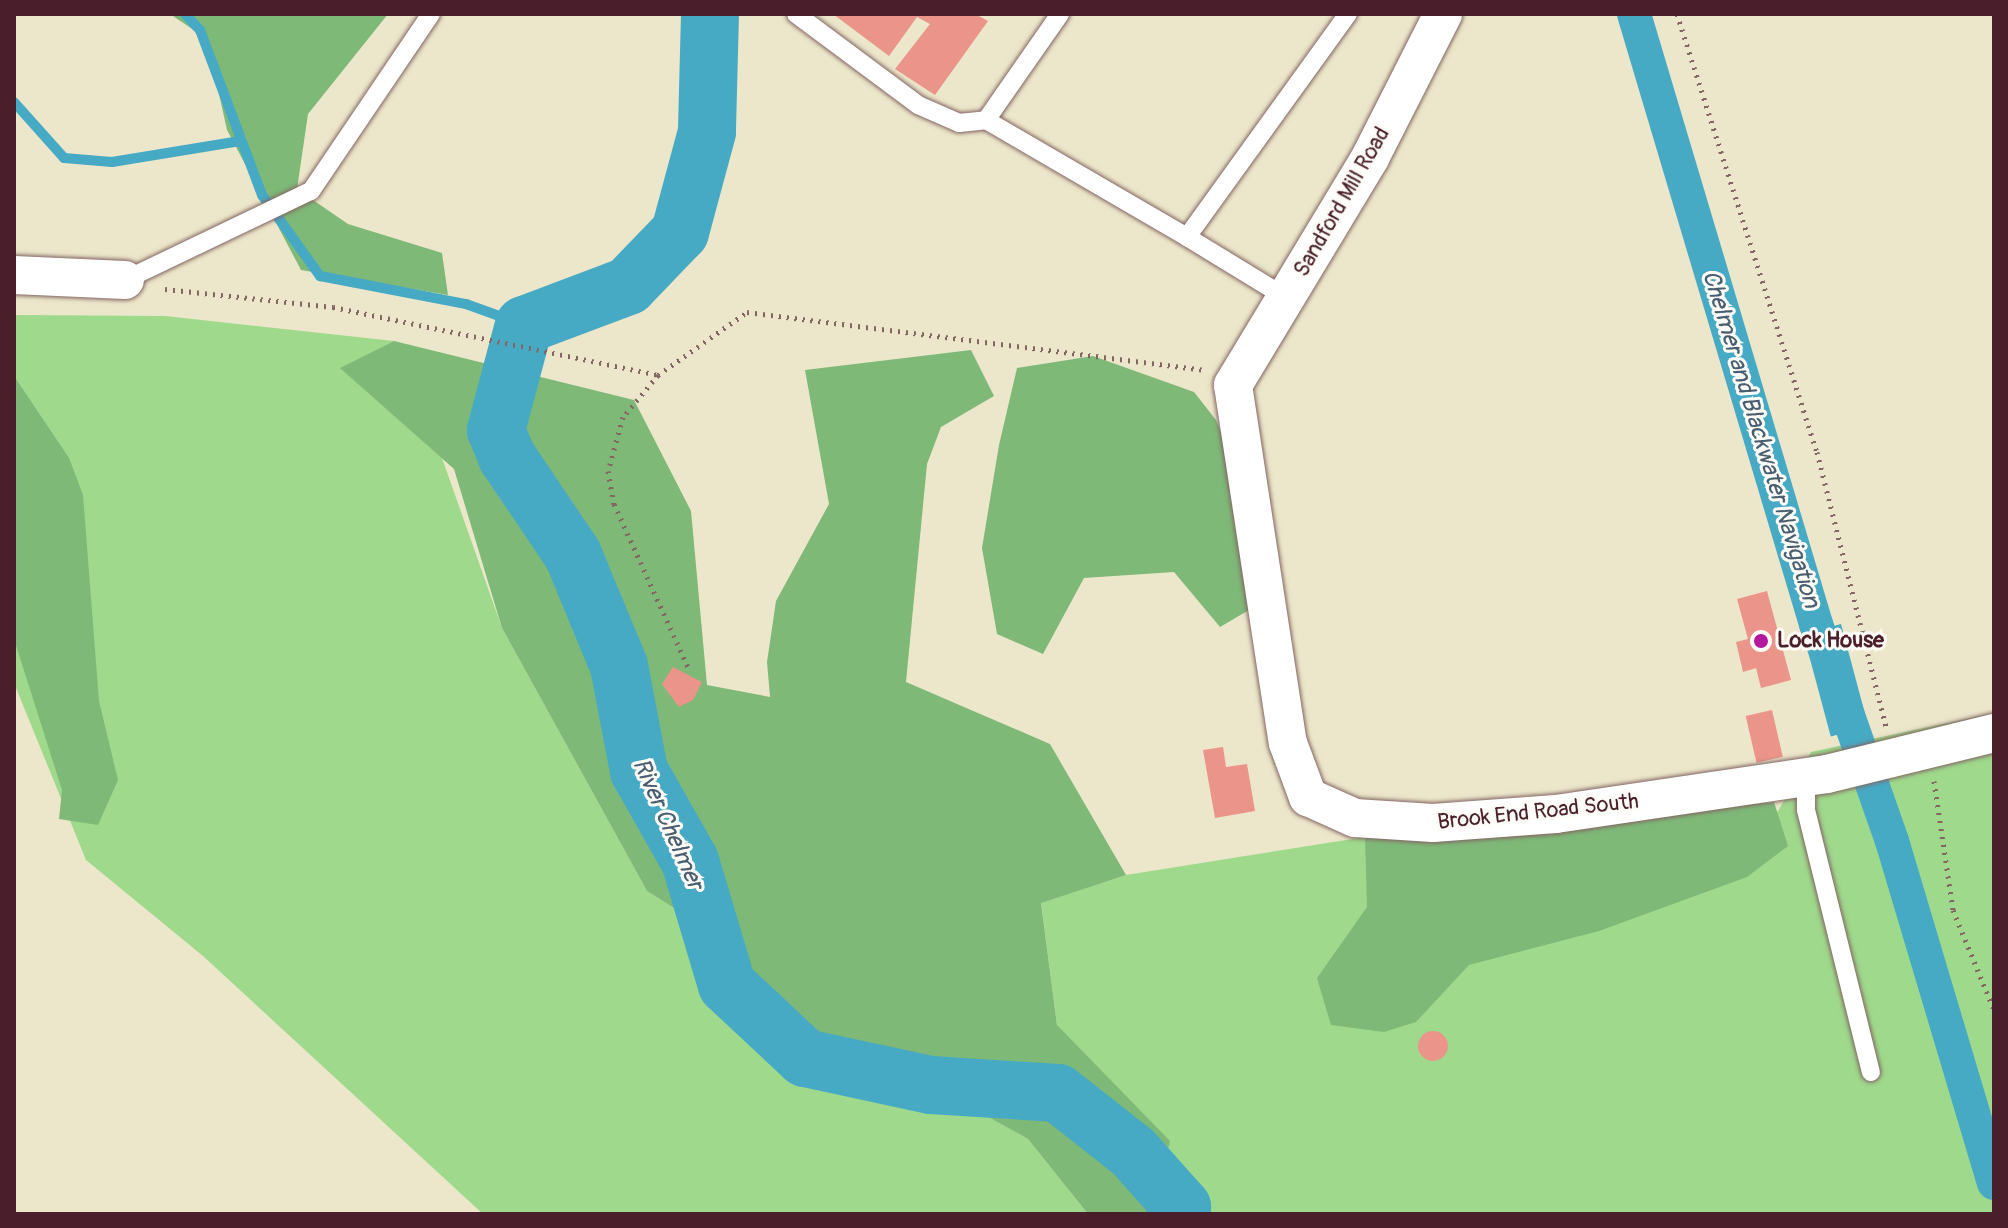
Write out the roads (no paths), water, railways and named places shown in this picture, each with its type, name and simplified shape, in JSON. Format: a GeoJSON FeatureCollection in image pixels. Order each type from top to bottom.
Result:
{"type":"FeatureCollection","features":[{"type":"Feature","properties":{"kind":"street","name":"Sandford Mill Road"},"geometry":{"type":"LineString","coordinates":[[1233,385],[1287,298],[1443,14]]}},
{"type":"Feature","properties":{"kind":"street"},"geometry":{"type":"LineString","coordinates":[[14,275],[125,280]]}},
{"type":"Feature","properties":{"kind":"street","name":"Brook End Road South"},"geometry":{"type":"LineString","coordinates":[[1233,385],[1288,743],[1308,797],[1355,818],[1433,823],[1556,814],[1816,775],[1994,733]]}},
{"type":"Feature","properties":{"kind":"lane"},"geometry":{"type":"LineString","coordinates":[[125,280],[311,191],[431,14]]}},
{"type":"Feature","properties":{"kind":"lane"},"geometry":{"type":"LineString","coordinates":[[796,14],[918,105],[959,123],[986,120],[1287,298]]}},
{"type":"Feature","properties":{"kind":"lane"},"geometry":{"type":"LineString","coordinates":[[986,120],[1060,14]]}},
{"type":"Feature","properties":{"kind":"lane"},"geometry":{"type":"LineString","coordinates":[[1187,237],[1348,14]]}},
{"type":"Feature","properties":{"kind":"lane"},"geometry":{"type":"LineString","coordinates":[[1816,775],[1806,810],[1871,1072]]}},
{"type":"Feature","properties":{"kind":"water"},"geometry":{"type":"Polygon","coordinates":[[[1841,624],[1868,726],[1831,736],[1803,634],[1841,624]]]}},
{"type":"Feature","properties":{"kind":"waterway"},"geometry":{"type":"LineString","coordinates":[[185,14],[200,30],[262,195],[320,276],[466,304],[524,325]]}},
{"type":"Feature","properties":{"kind":"waterway","name":"River Chelmer"},"geometry":{"type":"LineString","coordinates":[[710,14],[707,132],[680,232],[628,286],[524,325],[496,430],[507,457],[573,555],[619,666],[639,771],[690,861],[727,985],[805,1058],[931,1085],[1058,1093],[1133,1152],[1182,1207],[1180,1214]]}},
{"type":"Feature","properties":{"kind":"waterway","name":"Chelmer and Blackwater Navigation"},"geometry":{"type":"LineString","coordinates":[[1634,14],[1816,624],[1892,841],[1994,1183]]}},
{"type":"Feature","properties":{"kind":"waterway"},"geometry":{"type":"LineString","coordinates":[[14,102],[64,158],[112,162],[240,141]]}},
{"type":"Feature","properties":{"kind":"place","name":"Lock House"},"geometry":{"type":"Point","coordinates":[1761,641]}}]}
